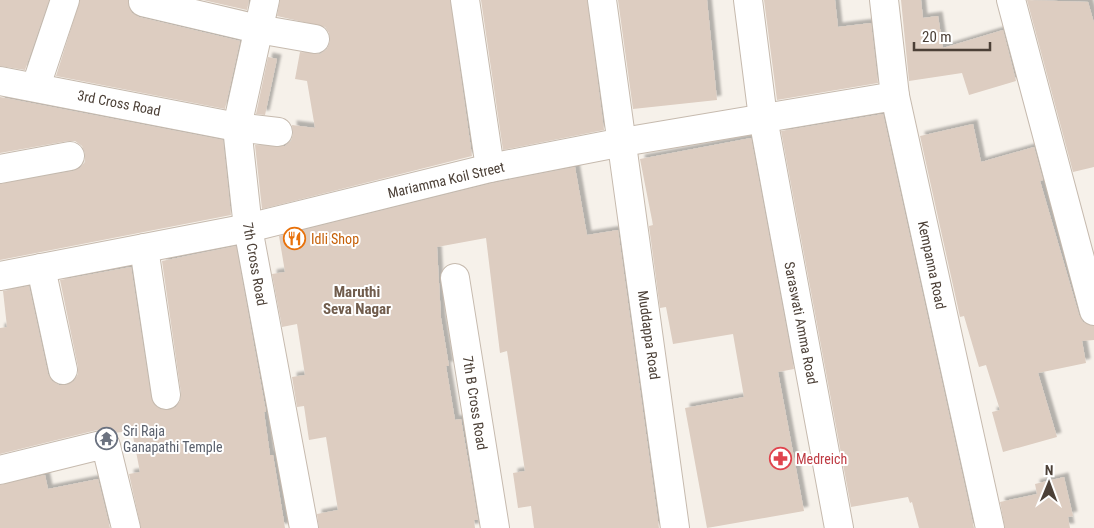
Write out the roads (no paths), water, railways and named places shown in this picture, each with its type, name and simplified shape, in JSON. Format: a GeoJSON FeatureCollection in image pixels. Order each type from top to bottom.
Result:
{"type":"FeatureCollection","features":[{"type":"Feature","properties":{"kind":"street"},"geometry":{"type":"LineString","coordinates":[[36,86],[65,0]]}},
{"type":"Feature","properties":{"kind":"street","name":"7th Cross Road"},"geometry":{"type":"LineString","coordinates":[[265,0],[238,127],[248,228],[304,528]]}},
{"type":"Feature","properties":{"kind":"street"},"geometry":{"type":"LineString","coordinates":[[465,0],[490,168]]}},
{"type":"Feature","properties":{"kind":"street","name":"Muddappa Road"},"geometry":{"type":"LineString","coordinates":[[602,0],[675,528]]}},
{"type":"Feature","properties":{"kind":"street","name":"Saraswati Amma Road"},"geometry":{"type":"LineString","coordinates":[[748,0],[762,118],[838,528]]}},
{"type":"Feature","properties":{"kind":"street","name":"Kempanna Road"},"geometry":{"type":"LineString","coordinates":[[884,0],[894,96],[990,528]]}},
{"type":"Feature","properties":{"kind":"street"},"geometry":{"type":"LineString","coordinates":[[1012,0],[1094,311]]}},
{"type":"Feature","properties":{"kind":"street"},"geometry":{"type":"LineString","coordinates":[[143,2],[258,29],[315,39]]}},
{"type":"Feature","properties":{"kind":"street","name":"3rd Cross Road"},"geometry":{"type":"LineString","coordinates":[[0,81],[36,86],[238,127],[278,132]]}},
{"type":"Feature","properties":{"kind":"street","name":"Mariamma Koil Street"},"geometry":{"type":"LineString","coordinates":[[0,276],[248,228],[490,168],[623,142],[894,96]]}},
{"type":"Feature","properties":{"kind":"street"},"geometry":{"type":"LineString","coordinates":[[0,169],[70,156]]}},
{"type":"Feature","properties":{"kind":"street"},"geometry":{"type":"LineString","coordinates":[[144,248],[166,395]]}},
{"type":"Feature","properties":{"kind":"street"},"geometry":{"type":"LineString","coordinates":[[41,268],[62,370]]}},
{"type":"Feature","properties":{"kind":"street","name":"7th B Cross Road"},"geometry":{"type":"LineString","coordinates":[[455,278],[495,528]]}},
{"type":"Feature","properties":{"kind":"street"},"geometry":{"type":"LineString","coordinates":[[0,470],[101,444],[106,446],[126,528]]}},
{"type":"Feature","properties":{"kind":"place","name":"Idli Shop"},"geometry":{"type":"Point","coordinates":[295,239]}},
{"type":"Feature","properties":{"kind":"place","name":"Sri Raja Ganapathi Temple"},"geometry":{"type":"Point","coordinates":[107,439]}},
{"type":"Feature","properties":{"kind":"place","name":"Medreich"},"geometry":{"type":"Point","coordinates":[780,459]}},
{"type":"Feature","properties":{"kind":"district","name":"Maruthi Seva Nagar"},"geometry":{"type":"Point","coordinates":[357,300]}}]}
